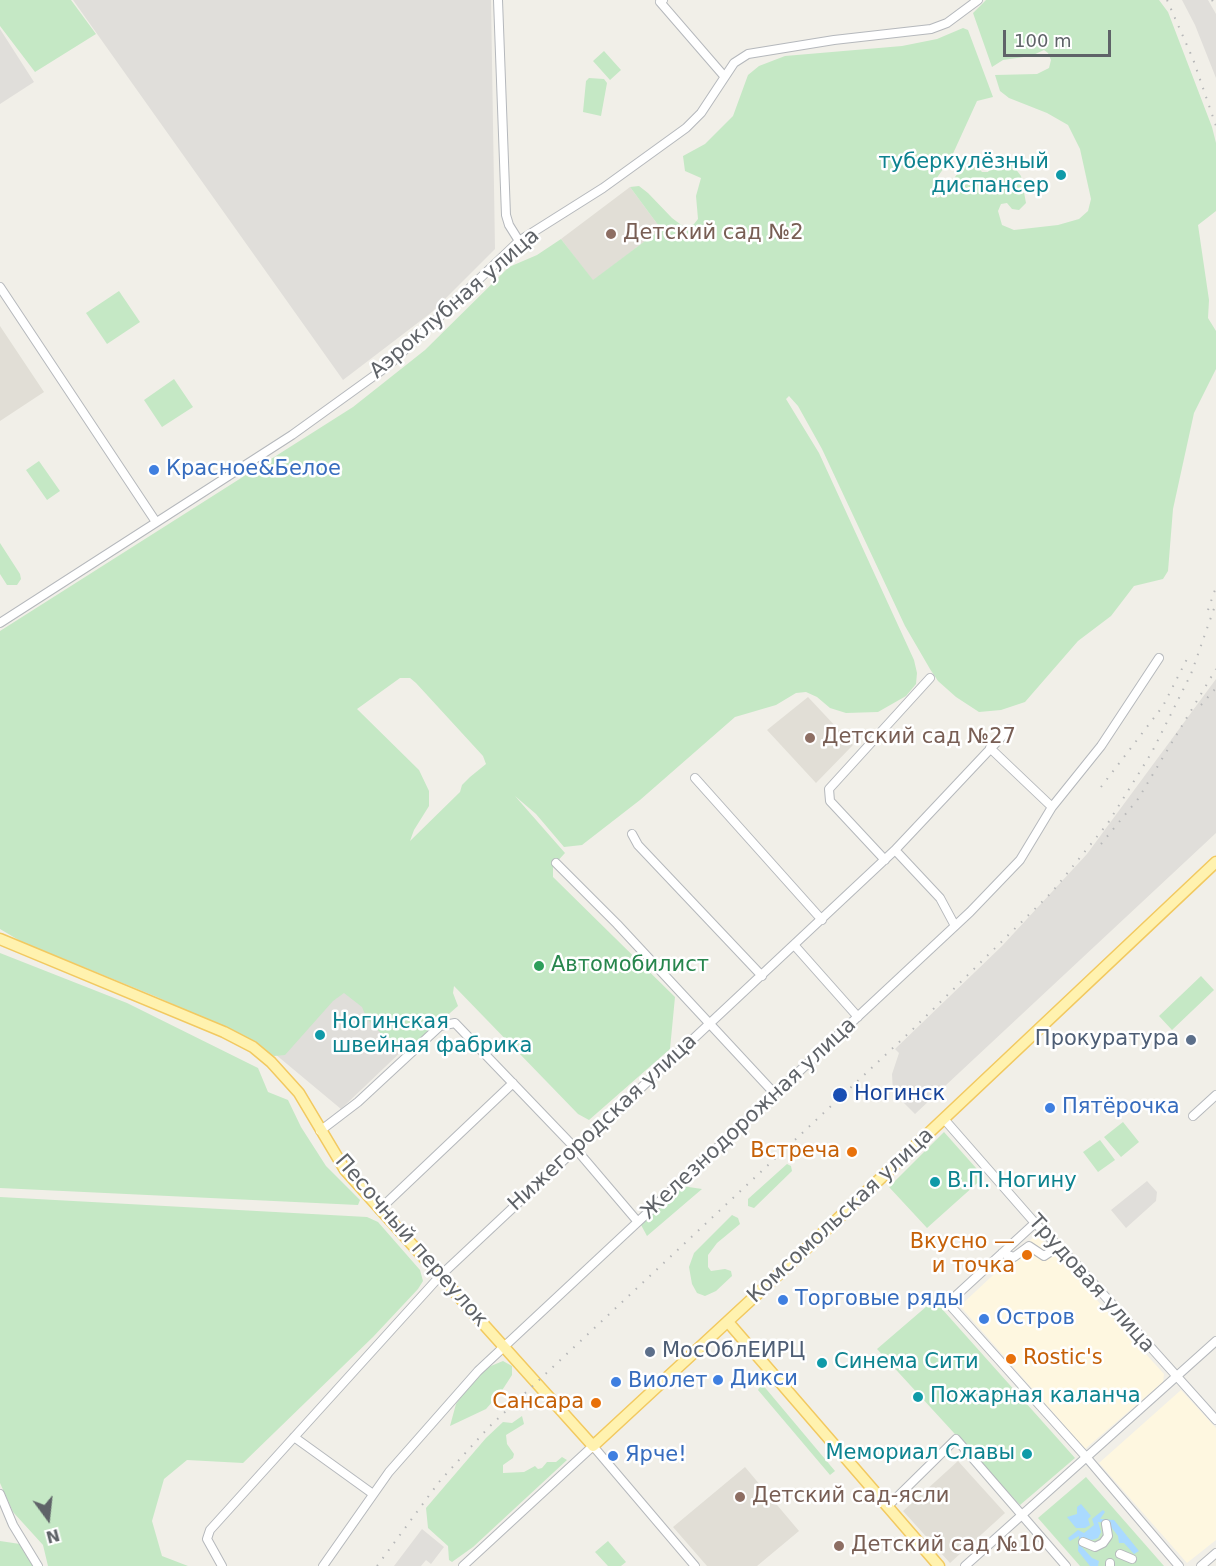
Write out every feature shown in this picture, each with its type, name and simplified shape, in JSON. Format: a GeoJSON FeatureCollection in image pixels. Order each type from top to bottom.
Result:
{"type":"FeatureCollection","features":[{"type":"Feature","properties":{"kind":"main road","name":"Комсомольская улица"},"geometry":{"type":"LineString","coordinates":[[593,1446],[728,1322],[1216,862]]}},
{"type":"Feature","properties":{"kind":"main road","name":"Песочный переулок"},"geometry":{"type":"LineString","coordinates":[[0,939],[224,1032],[253,1047],[287,1078],[305,1103],[345,1170],[379,1210],[593,1446]]}},
{"type":"Feature","properties":{"kind":"main road"},"geometry":{"type":"LineString","coordinates":[[728,1322],[939,1566]]}},
{"type":"Feature","properties":{"kind":"street"},"geometry":{"type":"LineString","coordinates":[[498,0],[506,215],[508,225],[519,241]]}},
{"type":"Feature","properties":{"kind":"street","name":"Аэроклубная улица"},"geometry":{"type":"LineString","coordinates":[[0,623],[333,408],[389,365],[519,241],[669,142],[701,113],[734,63],[748,54],[834,40],[931,29],[947,23],[978,0]]}},
{"type":"Feature","properties":{"kind":"street"},"geometry":{"type":"LineString","coordinates":[[662,1],[724,76]]}},
{"type":"Feature","properties":{"kind":"street"},"geometry":{"type":"LineString","coordinates":[[0,287],[156,522]]}},
{"type":"Feature","properties":{"kind":"street","name":"Железнодорожная улица"},"geometry":{"type":"LineString","coordinates":[[323,1566],[373,1494],[448,1402],[858,1017],[1020,860],[1052,807],[1101,746],[1159,658]]}},
{"type":"Feature","properties":{"kind":"street"},"geometry":{"type":"LineString","coordinates":[[885,860],[830,801],[828,793],[930,678]]}},
{"type":"Feature","properties":{"kind":"street","name":"Нижегородская улица"},"geometry":{"type":"LineString","coordinates":[[222,1566],[207,1539],[210,1530],[440,1276],[885,860],[1009,729]]}},
{"type":"Feature","properties":{"kind":"street"},"geometry":{"type":"LineString","coordinates":[[990,748],[1052,807]]}},
{"type":"Feature","properties":{"kind":"street"},"geometry":{"type":"LineString","coordinates":[[695,778],[822,920]]}},
{"type":"Feature","properties":{"kind":"street"},"geometry":{"type":"LineString","coordinates":[[632,834],[638,844],[762,976]]}},
{"type":"Feature","properties":{"kind":"street"},"geometry":{"type":"LineString","coordinates":[[895,850],[940,898],[954,924]]}},
{"type":"Feature","properties":{"kind":"street"},"geometry":{"type":"LineString","coordinates":[[556,863],[775,1094]]}},
{"type":"Feature","properties":{"kind":"street"},"geometry":{"type":"LineString","coordinates":[[795,946],[858,1017]]}},
{"type":"Feature","properties":{"kind":"street"},"geometry":{"type":"LineString","coordinates":[[320,1131],[358,1102],[440,1026],[450,1022],[460,1025],[575,1148],[638,1222]]}},
{"type":"Feature","properties":{"kind":"street"},"geometry":{"type":"LineString","coordinates":[[379,1210],[513,1083]]}},
{"type":"Feature","properties":{"kind":"street"},"geometry":{"type":"LineString","coordinates":[[1193,1116],[1216,1095]]}},
{"type":"Feature","properties":{"kind":"street","name":"Трудовая улица"},"geometry":{"type":"LineString","coordinates":[[944,1119],[1035,1223],[1059,1246],[1216,1420]]}},
{"type":"Feature","properties":{"kind":"street"},"geometry":{"type":"LineString","coordinates":[[1035,1223],[948,1303],[1087,1458],[1179,1566]]}},
{"type":"Feature","properties":{"kind":"street"},"geometry":{"type":"LineString","coordinates":[[1002,1253],[1014,1257],[1029,1245],[1044,1256],[1059,1246]]}},
{"type":"Feature","properties":{"kind":"street"},"geometry":{"type":"LineString","coordinates":[[965,1566],[1216,1341]]}},
{"type":"Feature","properties":{"kind":"street"},"geometry":{"type":"LineString","coordinates":[[294,1437],[373,1494]]}},
{"type":"Feature","properties":{"kind":"street"},"geometry":{"type":"LineString","coordinates":[[888,1506],[956,1439],[1066,1566]]}},
{"type":"Feature","properties":{"kind":"street"},"geometry":{"type":"LineString","coordinates":[[593,1446],[695,1566]]}},
{"type":"Feature","properties":{"kind":"street","name":"Комсомольская улица"},"geometry":{"type":"LineString","coordinates":[[463,1566],[593,1446]]}},
{"type":"Feature","properties":{"kind":"street"},"geometry":{"type":"LineString","coordinates":[[0,1494],[13,1525],[38,1566]]}},
{"type":"Feature","properties":{"kind":"street"},"geometry":{"type":"LineString","coordinates":[[1106,1524],[1113,1546]]}},
{"type":"Feature","properties":{"kind":"street"},"geometry":{"type":"LineString","coordinates":[[1095,1547],[1108,1536]]}},
{"type":"Feature","properties":{"kind":"street"},"geometry":{"type":"LineString","coordinates":[[1083,1542],[1104,1553]]}},
{"type":"Feature","properties":{"kind":"street"},"geometry":{"type":"LineString","coordinates":[[1201,1566],[1216,1553]]}},
{"type":"Feature","properties":{"kind":"street"},"geometry":{"type":"LineString","coordinates":[[1120,1554],[1132,1559]]}},
{"type":"Feature","properties":{"kind":"shaded area"},"geometry":{"type":"Polygon","coordinates":[[[73,0],[491,0],[495,249],[432,312],[343,380],[73,0]]]}},
{"type":"Feature","properties":{"kind":"shaded area"},"geometry":{"type":"Polygon","coordinates":[[[1182,0],[1208,0],[1216,14],[1216,78],[1195,25],[1182,0]]]}},
{"type":"Feature","properties":{"kind":"shaded area"},"geometry":{"type":"Polygon","coordinates":[[[0,29],[34,82],[0,104],[0,29]]]}},
{"type":"Feature","properties":{"kind":"shaded area","name":"Детский сад №2"},"geometry":{"type":"Polygon","coordinates":[[[630,187],[661,229],[593,281],[561,239],[630,187]]]}},
{"type":"Feature","properties":{"kind":"shaded area"},"geometry":{"type":"Polygon","coordinates":[[[0,326],[44,392],[0,421],[0,326]]]}},
{"type":"Feature","properties":{"kind":"shaded area"},"geometry":{"type":"Polygon","coordinates":[[[1216,679],[1216,833],[915,1114],[893,1092],[892,1074],[899,1053],[895,1049],[1002,946],[1087,854],[1216,679]]]}},
{"type":"Feature","properties":{"kind":"shaded area","name":"Детский сад №27"},"geometry":{"type":"Polygon","coordinates":[[[808,697],[853,745],[816,783],[767,730],[808,697]]]}},
{"type":"Feature","properties":{"kind":"shaded area"},"geometry":{"type":"Polygon","coordinates":[[[342,984],[407,1046],[341,1109],[275,1054],[342,984]]]}},
{"type":"Feature","properties":{"kind":"shaded area"},"geometry":{"type":"Polygon","coordinates":[[[1147,1181],[1157,1192],[1156,1201],[1126,1228],[1111,1210],[1147,1181]]]}},
{"type":"Feature","properties":{"kind":"shaded area"},"geometry":{"type":"Polygon","coordinates":[[[1037,1234],[1164,1374],[1163,1382],[1085,1449],[960,1306],[1037,1234]]]}},
{"type":"Feature","properties":{"kind":"shaded area"},"geometry":{"type":"Polygon","coordinates":[[[1181,1390],[1216,1428],[1216,1540],[1187,1563],[1099,1463],[1181,1390]]]}},
{"type":"Feature","properties":{"kind":"shaded area"},"geometry":{"type":"Polygon","coordinates":[[[958,1461],[1005,1513],[950,1563],[903,1511],[958,1461]]]}},
{"type":"Feature","properties":{"kind":"shaded area","name":"Детский сад-ясли"},"geometry":{"type":"Polygon","coordinates":[[[745,1467],[799,1531],[757,1566],[707,1566],[673,1527],[745,1467]]]}},
{"type":"Feature","properties":{"kind":"shaded area"},"geometry":{"type":"Polygon","coordinates":[[[422,1529],[444,1547],[431,1564],[426,1560],[421,1566],[394,1566],[422,1529]]]}},
{"type":"Feature","properties":{"kind":"green space"},"geometry":{"type":"Polygon","coordinates":[[[0,0],[71,0],[96,34],[35,72],[0,26],[0,0]]]}},
{"type":"Feature","properties":{"kind":"green space"},"geometry":{"type":"Polygon","coordinates":[[[986,0],[1159,0],[1168,12],[1212,127],[1216,143],[1216,211],[1198,225],[1209,300],[1208,318],[1216,331],[1216,369],[1194,413],[1173,509],[1168,571],[1163,579],[1134,586],[1111,616],[1078,641],[1025,702],[1001,710],[979,712],[956,697],[938,681],[930,669],[905,626],[822,449],[798,406],[789,396],[786,399],[819,453],[914,660],[917,673],[916,684],[906,696],[878,712],[846,713],[830,708],[817,697],[806,692],[796,693],[776,705],[735,717],[640,800],[582,845],[564,847],[536,814],[515,796],[565,853],[553,866],[553,877],[675,997],[670,1049],[589,1120],[578,1114],[454,986],[453,993],[458,1006],[402,1055],[367,1019],[362,1007],[344,993],[333,1001],[285,1055],[274,1056],[238,1034],[157,997],[22,942],[0,929],[0,631],[353,407],[425,350],[509,267],[537,255],[561,239],[593,280],[661,229],[630,187],[639,186],[684,227],[694,224],[698,219],[696,196],[701,178],[685,171],[683,156],[705,144],[733,116],[748,75],[759,66],[785,56],[902,46],[937,39],[963,28],[968,30],[993,97],[977,101],[951,158],[936,179],[933,190],[937,198],[961,169],[969,164],[976,165],[982,172],[988,172],[992,166],[990,160],[995,155],[1005,155],[1021,176],[1026,203],[1019,210],[1012,209],[1007,203],[1001,204],[998,211],[1002,225],[1014,230],[1058,225],[1079,219],[1088,211],[1091,199],[1080,149],[1068,125],[1047,113],[1009,98],[1000,91],[995,75],[1037,74],[1049,68],[1051,60],[1048,53],[1044,50],[1031,56],[1003,60],[992,67],[973,13],[986,0]],[[400,678],[357,709],[419,770],[429,791],[429,806],[410,841],[460,792],[462,785],[486,764],[483,756],[410,678],[400,678]]]}},
{"type":"Feature","properties":{"kind":"green space"},"geometry":{"type":"Polygon","coordinates":[[[604,51],[621,70],[610,80],[593,61],[604,51]]]}},
{"type":"Feature","properties":{"kind":"green space"},"geometry":{"type":"Polygon","coordinates":[[[589,78],[604,79],[607,83],[601,116],[583,112],[586,81],[589,78]]]}},
{"type":"Feature","properties":{"kind":"green space"},"geometry":{"type":"Polygon","coordinates":[[[119,291],[140,322],[107,344],[86,313],[119,291]]]}},
{"type":"Feature","properties":{"kind":"green space"},"geometry":{"type":"Polygon","coordinates":[[[174,379],[193,407],[162,427],[144,400],[174,379]]]}},
{"type":"Feature","properties":{"kind":"green space"},"geometry":{"type":"Polygon","coordinates":[[[39,461],[60,491],[47,500],[26,470],[39,461]]]}},
{"type":"Feature","properties":{"kind":"green space"},"geometry":{"type":"Polygon","coordinates":[[[0,543],[20,574],[21,579],[17,585],[7,585],[0,574],[0,543]]]}},
{"type":"Feature","properties":{"kind":"green space"},"geometry":{"type":"Polygon","coordinates":[[[0,953],[127,1003],[258,1068],[268,1092],[288,1100],[301,1127],[326,1166],[360,1200],[358,1205],[0,1188],[0,953]]]}},
{"type":"Feature","properties":{"kind":"green space"},"geometry":{"type":"Polygon","coordinates":[[[1201,976],[1214,990],[1172,1030],[1159,1016],[1201,976]]]}},
{"type":"Feature","properties":{"kind":"green space"},"geometry":{"type":"Polygon","coordinates":[[[1123,1122],[1139,1142],[1121,1157],[1104,1137],[1123,1122]]]}},
{"type":"Feature","properties":{"kind":"green space"},"geometry":{"type":"Polygon","coordinates":[[[944,1132],[984,1177],[927,1228],[889,1187],[944,1132]]]}},
{"type":"Feature","properties":{"kind":"green space"},"geometry":{"type":"Polygon","coordinates":[[[1100,1140],[1115,1160],[1098,1172],[1083,1152],[1100,1140]]]}},
{"type":"Feature","properties":{"kind":"green space"},"geometry":{"type":"Polygon","coordinates":[[[787,1164],[791,1166],[792,1171],[754,1208],[748,1206],[748,1199],[787,1164]]]}},
{"type":"Feature","properties":{"kind":"green space"},"geometry":{"type":"Polygon","coordinates":[[[682,1186],[702,1189],[647,1236],[640,1223],[682,1186]]]}},
{"type":"Feature","properties":{"kind":"green space"},"geometry":{"type":"Polygon","coordinates":[[[0,1197],[367,1217],[378,1222],[420,1270],[423,1281],[373,1337],[243,1463],[187,1460],[164,1479],[152,1521],[162,1556],[188,1566],[48,1566],[43,1545],[13,1512],[0,1483],[0,1197]]]}},
{"type":"Feature","properties":{"kind":"green space"},"geometry":{"type":"Polygon","coordinates":[[[732,1215],[738,1218],[740,1224],[717,1243],[708,1255],[708,1267],[711,1271],[725,1269],[731,1271],[732,1276],[716,1291],[705,1296],[697,1293],[692,1284],[689,1267],[694,1253],[732,1215]]]}},
{"type":"Feature","properties":{"kind":"green space"},"geometry":{"type":"Polygon","coordinates":[[[934,1300],[1075,1458],[1020,1505],[877,1349],[934,1300]]]}},
{"type":"Feature","properties":{"kind":"green space"},"geometry":{"type":"Polygon","coordinates":[[[503,1361],[512,1366],[512,1375],[501,1392],[486,1409],[450,1426],[456,1404],[472,1382],[486,1368],[503,1361]]]}},
{"type":"Feature","properties":{"kind":"green space"},"geometry":{"type":"Polygon","coordinates":[[[762,1384],[835,1471],[830,1475],[758,1390],[762,1384]]]}},
{"type":"Feature","properties":{"kind":"green space"},"geometry":{"type":"Polygon","coordinates":[[[522,1416],[524,1424],[506,1435],[507,1444],[514,1454],[513,1458],[503,1465],[503,1473],[524,1472],[535,1466],[538,1469],[542,1468],[547,1462],[556,1462],[562,1457],[567,1460],[473,1547],[452,1562],[449,1560],[448,1546],[428,1528],[426,1508],[486,1438],[503,1422],[512,1423],[522,1416]]]}},
{"type":"Feature","properties":{"kind":"green space"},"geometry":{"type":"Polygon","coordinates":[[[1086,1477],[1164,1566],[1080,1566],[1038,1518],[1086,1477]]]}},
{"type":"Feature","properties":{"kind":"green space"},"geometry":{"type":"Polygon","coordinates":[[[0,1541],[20,1544],[33,1566],[0,1566],[0,1541]]]}},
{"type":"Feature","properties":{"kind":"green space"},"geometry":{"type":"Polygon","coordinates":[[[608,1541],[626,1562],[621,1566],[608,1566],[595,1552],[608,1541]]]}},
{"type":"Feature","properties":{"kind":"water"},"geometry":{"type":"Polygon","coordinates":[[[1081,1504],[1091,1516],[1088,1519],[1090,1525],[1085,1528],[1076,1528],[1067,1517],[1077,1514],[1077,1507],[1081,1504]]]}},
{"type":"Feature","properties":{"kind":"water"},"geometry":{"type":"Polygon","coordinates":[[[1103,1510],[1105,1512],[1100,1519],[1114,1520],[1139,1551],[1134,1554],[1124,1543],[1119,1543],[1118,1536],[1108,1523],[1098,1522],[1101,1532],[1098,1538],[1092,1540],[1082,1537],[1081,1546],[1092,1558],[1099,1561],[1098,1566],[1090,1566],[1078,1551],[1079,1536],[1070,1541],[1068,1538],[1078,1530],[1084,1533],[1094,1525],[1092,1519],[1103,1510]]]}},
{"type":"Feature","properties":{"kind":"railway"},"geometry":{"type":"LineString","coordinates":[[1167,0],[1193,59],[1216,126]]}},
{"type":"Feature","properties":{"kind":"railway"},"geometry":{"type":"LineString","coordinates":[[1212,0],[1216,7]]}},
{"type":"Feature","properties":{"kind":"railway"},"geometry":{"type":"LineString","coordinates":[[1208,610],[1216,587]]}},
{"type":"Feature","properties":{"kind":"railway"},"geometry":{"type":"LineString","coordinates":[[377,1566],[439,1482],[489,1427],[913,1029],[1052,892],[1108,823],[1152,752],[1191,674],[1216,603]]}},
{"type":"Feature","properties":{"kind":"railway"},"geometry":{"type":"LineString","coordinates":[[1101,787],[1163,706],[1190,653]]}},
{"type":"Feature","properties":{"kind":"railway"},"geometry":{"type":"LineString","coordinates":[[1101,844],[1138,799],[1216,669]]}},
{"type":"Feature","properties":{"kind":"railway"},"geometry":{"type":"LineString","coordinates":[[1201,705],[1216,688]]}},
{"type":"Feature","properties":{"kind":"place","name":"туберкулёзный диспансер"},"geometry":{"type":"Point","coordinates":[1061,175]}},
{"type":"Feature","properties":{"kind":"place","name":"Детский сад №2"},"geometry":{"type":"Point","coordinates":[611,234]}},
{"type":"Feature","properties":{"kind":"place","name":"Красное&Белое"},"geometry":{"type":"Point","coordinates":[154,470]}},
{"type":"Feature","properties":{"kind":"place","name":"Детский сад №27"},"geometry":{"type":"Point","coordinates":[810,738]}},
{"type":"Feature","properties":{"kind":"place","name":"Автомобилист"},"geometry":{"type":"Point","coordinates":[539,966]}},
{"type":"Feature","properties":{"kind":"place","name":"Ногинская швейная фабрика"},"geometry":{"type":"Point","coordinates":[320,1035]}},
{"type":"Feature","properties":{"kind":"place","name":"Прокуратура"},"geometry":{"type":"Point","coordinates":[1191,1040]}},
{"type":"Feature","properties":{"kind":"place","name":"Ногинск"},"geometry":{"type":"Point","coordinates":[840,1095]}},
{"type":"Feature","properties":{"kind":"place","name":"Пятёрочка"},"geometry":{"type":"Point","coordinates":[1050,1108]}},
{"type":"Feature","properties":{"kind":"place","name":"Встреча"},"geometry":{"type":"Point","coordinates":[852,1152]}},
{"type":"Feature","properties":{"kind":"place","name":"В.П. Ногину"},"geometry":{"type":"Point","coordinates":[935,1182]}},
{"type":"Feature","properties":{"kind":"place","name":"Вкусно — и точка"},"geometry":{"type":"Point","coordinates":[1027,1255]}},
{"type":"Feature","properties":{"kind":"place","name":"Торговые ряды"},"geometry":{"type":"Point","coordinates":[783,1300]}},
{"type":"Feature","properties":{"kind":"place","name":"Остров"},"geometry":{"type":"Point","coordinates":[984,1319]}},
{"type":"Feature","properties":{"kind":"place","name":"МосОблЕИРЦ"},"geometry":{"type":"Point","coordinates":[650,1352]}},
{"type":"Feature","properties":{"kind":"place","name":"Rostic's"},"geometry":{"type":"Point","coordinates":[1011,1359]}},
{"type":"Feature","properties":{"kind":"place","name":"Синема Сити"},"geometry":{"type":"Point","coordinates":[822,1363]}},
{"type":"Feature","properties":{"kind":"place","name":"Дикси"},"geometry":{"type":"Point","coordinates":[718,1380]}},
{"type":"Feature","properties":{"kind":"place","name":"Виолет"},"geometry":{"type":"Point","coordinates":[616,1382]}},
{"type":"Feature","properties":{"kind":"place","name":"Пожарная каланча"},"geometry":{"type":"Point","coordinates":[918,1397]}},
{"type":"Feature","properties":{"kind":"place","name":"Сансара"},"geometry":{"type":"Point","coordinates":[596,1403]}},
{"type":"Feature","properties":{"kind":"place","name":"Мемориал Славы"},"geometry":{"type":"Point","coordinates":[1027,1454]}},
{"type":"Feature","properties":{"kind":"place","name":"Ярче!"},"geometry":{"type":"Point","coordinates":[613,1456]}},
{"type":"Feature","properties":{"kind":"place","name":"Детский сад-ясли"},"geometry":{"type":"Point","coordinates":[740,1497]}},
{"type":"Feature","properties":{"kind":"place","name":"Детский сад №10"},"geometry":{"type":"Point","coordinates":[839,1546]}}]}
